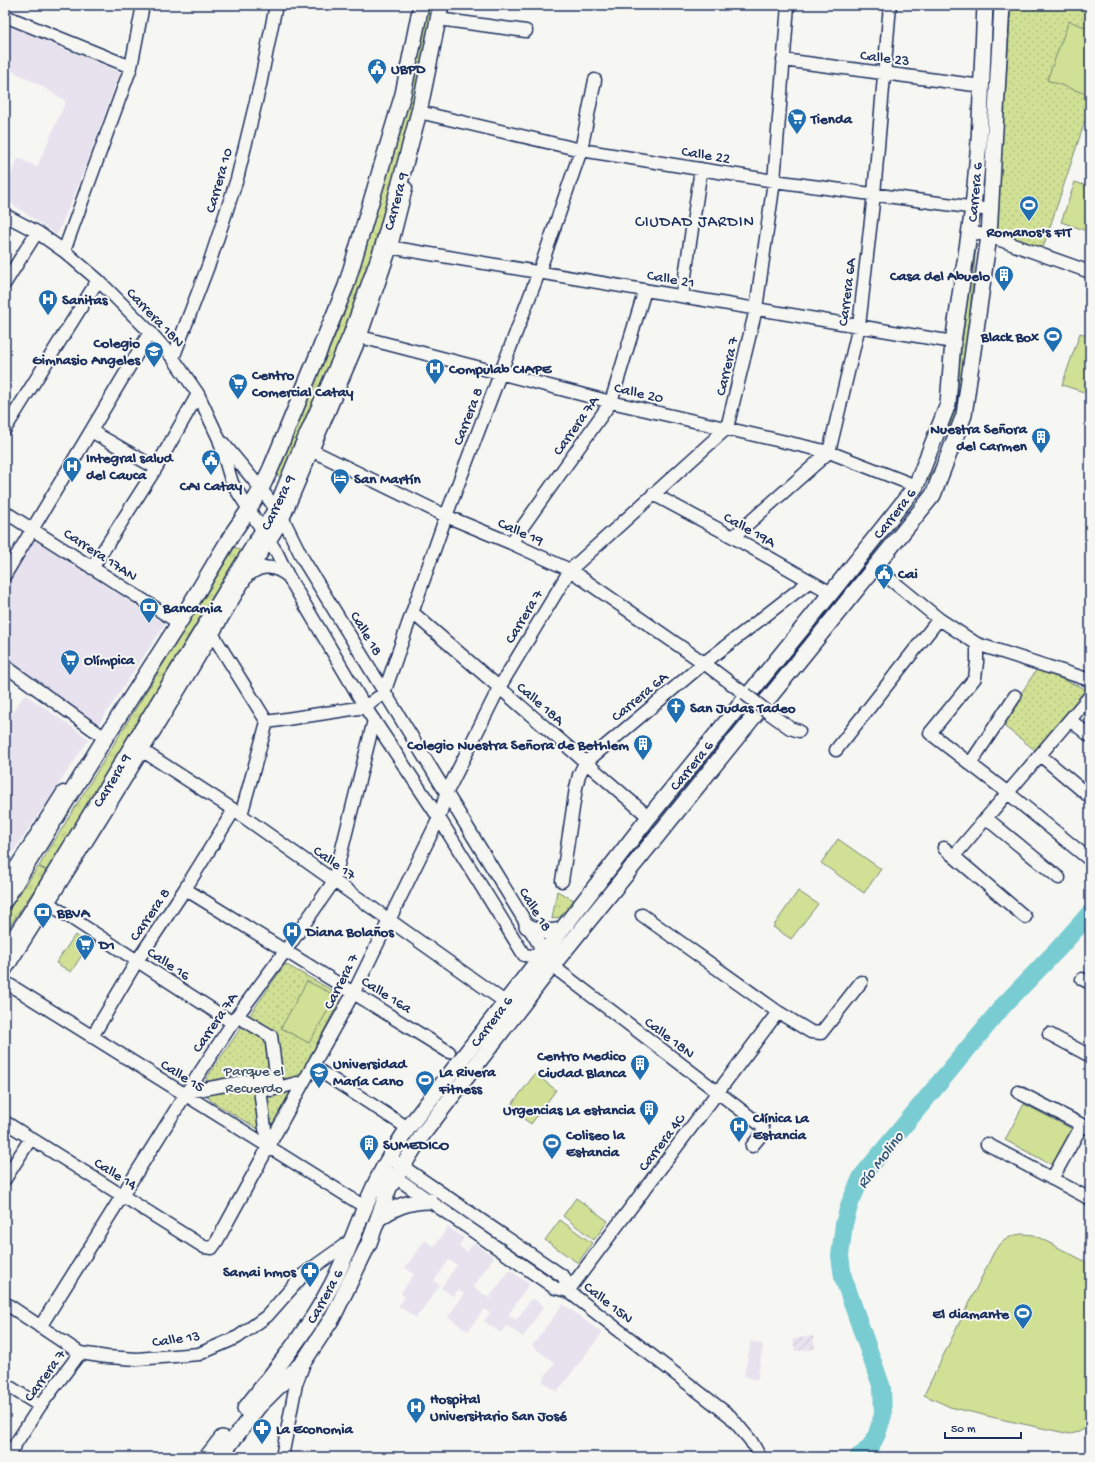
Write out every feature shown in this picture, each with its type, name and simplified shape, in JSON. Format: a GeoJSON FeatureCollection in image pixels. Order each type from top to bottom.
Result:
{"type":"FeatureCollection","features":[{"type":"Feature","properties":{"kind":"main road","name":"Carrera 9"},"geometry":{"type":"LineString","coordinates":[[5,900],[102,736],[261,489],[346,286],[403,94],[421,5]]}},
{"type":"Feature","properties":{"kind":"main road","name":"Carrera 6"},"geometry":{"type":"LineString","coordinates":[[220,1457],[258,1407],[304,1361],[334,1317],[369,1243],[389,1188],[392,1167],[408,1128],[505,1002],[546,961],[561,930],[649,817],[916,486],[948,404],[953,342],[971,232],[979,142],[985,5]]}},
{"type":"Feature","properties":{"kind":"main road","name":"Carrera 6"},"geometry":{"type":"LineString","coordinates":[[207,1457],[302,1336],[331,1288],[353,1240],[365,1208],[392,1167],[422,1134],[546,961],[933,495],[964,415],[989,236],[1002,5]]}},
{"type":"Feature","properties":{"kind":"main road","name":"Carrera 9"},"geometry":{"type":"LineString","coordinates":[[5,952],[280,514],[301,449],[356,336],[387,247],[423,112],[441,15]]}},
{"type":"Feature","properties":{"kind":"main road"},"geometry":{"type":"LineString","coordinates":[[527,926],[544,932],[561,930]]}},
{"type":"Feature","properties":{"kind":"main road"},"geometry":{"type":"LineString","coordinates":[[378,1219],[399,1206],[409,1203],[430,1201]]}},
{"type":"Feature","properties":{"kind":"street"},"geometry":{"type":"LineString","coordinates":[[64,251],[131,67],[143,5]]}},
{"type":"Feature","properties":{"kind":"street","name":"Carrera 10"},"geometry":{"type":"LineString","coordinates":[[174,358],[210,261],[237,179],[260,85],[276,5]]}},
{"type":"Feature","properties":{"kind":"street"},"geometry":{"type":"LineString","coordinates":[[447,5],[441,15],[526,31]]}},
{"type":"Feature","properties":{"kind":"street","name":"Carrera 7"},"geometry":{"type":"LineString","coordinates":[[212,1248],[354,992],[439,818],[446,794],[499,688],[570,570],[728,428],[756,309],[774,181],[788,5]]}},
{"type":"Feature","properties":{"kind":"street","name":"Carrera 6A"},"geometry":{"type":"LineString","coordinates":[[829,452],[859,326],[874,194],[890,5]]}},
{"type":"Feature","properties":{"kind":"street"},"geometry":{"type":"LineString","coordinates":[[5,16],[131,67]]}},
{"type":"Feature","properties":{"kind":"street","name":"Calle 23"},"geometry":{"type":"LineString","coordinates":[[783,60],[982,86]]}},
{"type":"Feature","properties":{"kind":"street","name":"Carrera 8"},"geometry":{"type":"LineString","coordinates":[[384,693],[446,516],[540,272],[581,150],[596,80]]}},
{"type":"Feature","properties":{"kind":"street","name":"Calle 22"},"geometry":{"type":"LineString","coordinates":[[423,112],[581,150],[774,181],[990,210]]}},
{"type":"Feature","properties":{"kind":"street"},"geometry":{"type":"LineString","coordinates":[[682,296],[701,169]]}},
{"type":"Feature","properties":{"kind":"street","name":"Carrera 18N"},"geometry":{"type":"LineString","coordinates":[[5,215],[37,232],[64,251],[98,280],[174,358],[198,394],[219,439],[232,483]]}},
{"type":"Feature","properties":{"kind":"street"},"geometry":{"type":"LineString","coordinates":[[5,283],[37,232]]}},
{"type":"Feature","properties":{"kind":"street"},"geometry":{"type":"LineString","coordinates":[[971,232],[989,236],[1090,272]]}},
{"type":"Feature","properties":{"kind":"street","name":"Calle 21"},"geometry":{"type":"LineString","coordinates":[[387,247],[953,342]]}},
{"type":"Feature","properties":{"kind":"street"},"geometry":{"type":"LineString","coordinates":[[5,429],[98,280]]}},
{"type":"Feature","properties":{"kind":"street","name":"Carrera 7A"},"geometry":{"type":"LineString","coordinates":[[511,543],[612,402],[645,290]]}},
{"type":"Feature","properties":{"kind":"street"},"geometry":{"type":"LineString","coordinates":[[5,575],[150,332]]}},
{"type":"Feature","properties":{"kind":"street"},"geometry":{"type":"LineString","coordinates":[[280,514],[313,451],[356,336]]}},
{"type":"Feature","properties":{"kind":"street","name":"Calle 20"},"geometry":{"type":"LineString","coordinates":[[356,336],[612,402],[829,452],[916,486]]}},
{"type":"Feature","properties":{"kind":"street"},"geometry":{"type":"LineString","coordinates":[[92,568],[156,468],[198,394]]}},
{"type":"Feature","properties":{"kind":"street"},"geometry":{"type":"LineString","coordinates":[[90,431],[156,468]]}},
{"type":"Feature","properties":{"kind":"street","name":"Calle 18"},"geometry":{"type":"LineString","coordinates":[[219,439],[280,514],[304,561],[539,944],[546,961]]}},
{"type":"Feature","properties":{"kind":"street","name":"Calle 19"},"geometry":{"type":"LineString","coordinates":[[313,451],[446,516],[570,570],[704,662],[790,728],[799,731]]}},
{"type":"Feature","properties":{"kind":"street"},"geometry":{"type":"LineString","coordinates":[[734,537],[829,452]]}},
{"type":"Feature","properties":{"kind":"street","name":"Calle 18"},"geometry":{"type":"LineString","coordinates":[[232,483],[248,511],[276,553],[365,707],[439,818],[524,954],[546,961]]}},
{"type":"Feature","properties":{"kind":"street","name":"Calle 19A"},"geometry":{"type":"LineString","coordinates":[[653,494],[734,537],[831,593]]}},
{"type":"Feature","properties":{"kind":"street","name":"Carrera 17AN"},"geometry":{"type":"LineString","coordinates":[[5,512],[176,621]]}},
{"type":"Feature","properties":{"kind":"street"},"geometry":{"type":"LineString","coordinates":[[5,971],[143,751],[247,576],[266,537]]}},
{"type":"Feature","properties":{"kind":"street"},"geometry":{"type":"LineString","coordinates":[[874,566],[939,619],[977,644],[1090,680]]}},
{"type":"Feature","properties":{"kind":"street"},"geometry":{"type":"LineString","coordinates":[[247,576],[255,570],[264,567],[273,567],[281,570],[288,576]]}},
{"type":"Feature","properties":{"kind":"street","name":"Carrera 6A"},"geometry":{"type":"LineString","coordinates":[[562,881],[576,788],[579,775],[585,763],[704,662],[810,581]]}},
{"type":"Feature","properties":{"kind":"street","name":"Calle 18A"},"geometry":{"type":"LineString","coordinates":[[413,613],[649,817]]}},
{"type":"Feature","properties":{"kind":"street"},"geometry":{"type":"LineString","coordinates":[[836,750],[939,619]]}},
{"type":"Feature","properties":{"kind":"street"},"geometry":{"type":"LineString","coordinates":[[213,634],[267,722],[365,707],[384,693]]}},
{"type":"Feature","properties":{"kind":"street"},"geometry":{"type":"LineString","coordinates":[[977,644],[975,678],[930,733],[1008,793],[1090,860]]}},
{"type":"Feature","properties":{"kind":"street"},"geometry":{"type":"LineString","coordinates":[[5,666],[102,736],[5,884]]}},
{"type":"Feature","properties":{"kind":"street"},"geometry":{"type":"LineString","coordinates":[[970,764],[1015,696]]}},
{"type":"Feature","properties":{"kind":"street"},"geometry":{"type":"LineString","coordinates":[[954,856],[1090,696]]}},
{"type":"Feature","properties":{"kind":"street","name":"Carrera 7A"},"geometry":{"type":"LineString","coordinates":[[40,1326],[186,1094],[235,1020],[334,881],[374,720]]}},
{"type":"Feature","properties":{"kind":"street"},"geometry":{"type":"LineString","coordinates":[[1070,720],[1090,736]]}},
{"type":"Feature","properties":{"kind":"street","name":"Carrera 8"},"geometry":{"type":"LineString","coordinates":[[92,1037],[136,961],[237,813],[267,722]]}},
{"type":"Feature","properties":{"kind":"street","name":"Calle 17"},"geometry":{"type":"LineString","coordinates":[[143,751],[237,813],[505,1002]]}},
{"type":"Feature","properties":{"kind":"street"},"geometry":{"type":"LineString","coordinates":[[1040,755],[1090,796]]}},
{"type":"Feature","properties":{"kind":"street"},"geometry":{"type":"LineString","coordinates":[[986,818],[1059,878]]}},
{"type":"Feature","properties":{"kind":"street"},"geometry":{"type":"LineString","coordinates":[[944,848],[1025,917]]}},
{"type":"Feature","properties":{"kind":"street","name":"Calle 16a"},"geometry":{"type":"LineString","coordinates":[[185,889],[449,1052]]}},
{"type":"Feature","properties":{"kind":"street","name":"Calle 16"},"geometry":{"type":"LineString","coordinates":[[48,904],[136,961],[235,1020],[271,1036],[277,1082]]}},
{"type":"Feature","properties":{"kind":"street"},"geometry":{"type":"LineString","coordinates":[[642,915],[778,1012],[811,1032],[821,1033],[861,982]]}},
{"type":"Feature","properties":{"kind":"street","name":"Calle 18N"},"geometry":{"type":"LineString","coordinates":[[546,961],[763,1129],[762,1134],[752,1146]]}},
{"type":"Feature","properties":{"kind":"street","name":"Calle 15"},"geometry":{"type":"LineString","coordinates":[[5,982],[92,1037],[270,1145],[365,1208]]}},
{"type":"Feature","properties":{"kind":"street","name":"Carrera 4C"},"geometry":{"type":"LineString","coordinates":[[568,1290],[778,1012]]}},
{"type":"Feature","properties":{"kind":"street"},"geometry":{"type":"LineString","coordinates":[[1049,1034],[1090,1056]]}},
{"type":"Feature","properties":{"kind":"street"},"geometry":{"type":"LineString","coordinates":[[312,1066],[408,1128]]}},
{"type":"Feature","properties":{"kind":"street"},"geometry":{"type":"LineString","coordinates":[[186,1094],[260,1086],[277,1082],[297,1083],[302,1085]]}},
{"type":"Feature","properties":{"kind":"street"},"geometry":{"type":"LineString","coordinates":[[260,1086],[265,1130],[270,1145]]}},
{"type":"Feature","properties":{"kind":"street"},"geometry":{"type":"LineString","coordinates":[[1018,1092],[1086,1127],[1052,1179]]}},
{"type":"Feature","properties":{"kind":"street","name":"Calle 14"},"geometry":{"type":"LineString","coordinates":[[5,1122],[204,1247],[212,1248]]}},
{"type":"Feature","properties":{"kind":"street"},"geometry":{"type":"LineString","coordinates":[[5,1179],[31,1138]]}},
{"type":"Feature","properties":{"kind":"street"},"geometry":{"type":"LineString","coordinates":[[987,1144],[1090,1199]]}},
{"type":"Feature","properties":{"kind":"street"},"geometry":{"type":"LineString","coordinates":[[392,1167],[430,1201],[555,1288],[568,1290]]}},
{"type":"Feature","properties":{"kind":"street","name":"Calle 15N"},"geometry":{"type":"LineString","coordinates":[[392,1167],[564,1277],[568,1290],[730,1416],[751,1441],[760,1457]]}},
{"type":"Feature","properties":{"kind":"street","name":"Calle 13"},"geometry":{"type":"LineString","coordinates":[[5,1303],[80,1353],[137,1359],[200,1354],[238,1337],[267,1316],[304,1274],[353,1240]]}},
{"type":"Feature","properties":{"kind":"street","name":"Carrera 7"},"geometry":{"type":"LineString","coordinates":[[7,1457],[40,1406],[80,1353]]}},
{"type":"Feature","properties":{"kind":"street","name":"Carrera 6"},"geometry":{"type":"LineString","coordinates":[[282,1457],[296,1384],[304,1361]]}},
{"type":"Feature","properties":{"kind":"street"},"geometry":{"type":"LineString","coordinates":[[5,1384],[40,1406]]}},
{"type":"Feature","properties":{"kind":"shaded area"},"geometry":{"type":"Polygon","coordinates":[[[9,26],[120,72],[84,171],[57,235],[5,199],[5,189],[18,158],[37,167],[66,101],[38,84],[5,67],[5,37],[9,26]]]}},
{"type":"Feature","properties":{"kind":"shaded area"},"geometry":{"type":"Polygon","coordinates":[[[34,540],[165,624],[98,725],[5,659],[5,589],[34,540]]]}},
{"type":"Feature","properties":{"kind":"shaded area"},"geometry":{"type":"Polygon","coordinates":[[[25,694],[89,739],[5,864],[5,724],[25,694]]]}},
{"type":"Feature","properties":{"kind":"shaded area"},"geometry":{"type":"Polygon","coordinates":[[[448,1227],[464,1238],[459,1246],[467,1252],[474,1243],[494,1257],[473,1287],[489,1298],[510,1270],[529,1284],[508,1315],[516,1320],[532,1298],[544,1306],[523,1337],[506,1325],[501,1333],[484,1321],[490,1313],[484,1309],[468,1331],[448,1317],[464,1294],[458,1290],[453,1296],[441,1288],[457,1265],[449,1260],[434,1281],[440,1285],[416,1318],[399,1306],[405,1297],[401,1293],[414,1274],[405,1268],[425,1240],[434,1247],[448,1227]]]}},
{"type":"Feature","properties":{"kind":"shaded area"},"geometry":{"type":"Polygon","coordinates":[[[563,1304],[602,1333],[557,1392],[542,1381],[555,1363],[532,1346],[563,1304]]]}},
{"type":"Feature","properties":{"kind":"shaded area"},"geometry":{"type":"Polygon","coordinates":[[[813,1336],[815,1349],[795,1351],[793,1339],[813,1336]]]}},
{"type":"Feature","properties":{"kind":"shaded area"},"geometry":{"type":"Polygon","coordinates":[[[751,1341],[763,1345],[757,1380],[744,1376],[751,1341]]]}},
{"type":"Feature","properties":{"kind":"green space"},"geometry":{"type":"Polygon","coordinates":[[[427,5],[433,5],[414,104],[370,261],[348,326],[283,479],[275,474],[340,324],[362,260],[408,102],[427,5]]]}},
{"type":"Feature","properties":{"kind":"green space"},"geometry":{"type":"Polygon","coordinates":[[[1011,5],[1090,5],[1090,106],[1042,251],[993,233],[999,186],[1011,5]]]}},
{"type":"Feature","properties":{"kind":"green space"},"geometry":{"type":"Polygon","coordinates":[[[1069,21],[1090,29],[1090,83],[1086,94],[1047,80],[1069,21]]]}},
{"type":"Feature","properties":{"kind":"green space"},"geometry":{"type":"Polygon","coordinates":[[[1075,182],[1090,187],[1090,223],[1087,231],[1061,222],[1075,182]]]}},
{"type":"Feature","properties":{"kind":"green space"},"geometry":{"type":"Polygon","coordinates":[[[974,236],[977,236],[961,408],[945,456],[930,482],[928,480],[942,453],[955,406],[974,236]]]}},
{"type":"Feature","properties":{"kind":"green space"},"geometry":{"type":"Polygon","coordinates":[[[1080,333],[1090,336],[1090,394],[1062,385],[1080,333]]]}},
{"type":"Feature","properties":{"kind":"green space"},"geometry":{"type":"Polygon","coordinates":[[[235,547],[242,551],[196,624],[48,871],[39,866],[235,547]]]}},
{"type":"Feature","properties":{"kind":"green space"},"geometry":{"type":"Polygon","coordinates":[[[1037,669],[1086,689],[1035,750],[1001,724],[1037,669]]]}},
{"type":"Feature","properties":{"kind":"green space"},"geometry":{"type":"Polygon","coordinates":[[[838,839],[881,869],[864,893],[821,863],[838,839]]]}},
{"type":"Feature","properties":{"kind":"green space"},"geometry":{"type":"Polygon","coordinates":[[[38,867],[47,871],[5,933],[5,915],[38,867]]]}},
{"type":"Feature","properties":{"kind":"green space"},"geometry":{"type":"Polygon","coordinates":[[[557,891],[576,901],[566,913],[560,917],[552,919],[557,891]]]}},
{"type":"Feature","properties":{"kind":"green space"},"geometry":{"type":"Polygon","coordinates":[[[798,891],[818,904],[791,939],[773,927],[798,891]]]}},
{"type":"Feature","properties":{"kind":"green space"},"geometry":{"type":"Polygon","coordinates":[[[75,935],[89,944],[71,972],[56,963],[75,935]]]}},
{"type":"Feature","properties":{"kind":"green space","name":"Parque el Recuerdo"},"geometry":{"type":"Polygon","coordinates":[[[285,964],[340,996],[339,1002],[278,1118],[270,1126],[258,1129],[211,1101],[206,1093],[205,1084],[207,1077],[285,964]]]}},
{"type":"Feature","properties":{"kind":"green space"},"geometry":{"type":"Polygon","coordinates":[[[307,981],[336,996],[309,1043],[281,1028],[307,981]]]}},
{"type":"Feature","properties":{"kind":"green space"},"geometry":{"type":"Polygon","coordinates":[[[535,1074],[556,1090],[531,1124],[509,1108],[535,1074]]]}},
{"type":"Feature","properties":{"kind":"green space"},"geometry":{"type":"Polygon","coordinates":[[[1024,1104],[1074,1130],[1054,1166],[1005,1140],[1024,1104]]]}},
{"type":"Feature","properties":{"kind":"green space"},"geometry":{"type":"Polygon","coordinates":[[[576,1198],[608,1221],[594,1240],[563,1216],[576,1198]]]}},
{"type":"Feature","properties":{"kind":"green space"},"geometry":{"type":"Polygon","coordinates":[[[560,1220],[592,1243],[578,1263],[545,1240],[560,1220]]]}},
{"type":"Feature","properties":{"kind":"green space","name":"El diamante"},"geometry":{"type":"Polygon","coordinates":[[[1015,1235],[1034,1235],[1090,1264],[1090,1425],[1079,1432],[1070,1434],[1000,1419],[950,1407],[924,1395],[994,1252],[1007,1239],[1015,1235]]]}},
{"type":"Feature","properties":{"kind":"waterway","name":"Río Molino"},"geometry":{"type":"LineString","coordinates":[[858,1457],[872,1444],[883,1415],[882,1388],[843,1277],[840,1256],[844,1224],[850,1203],[862,1176],[1003,1006],[1059,948],[1090,913]]}},
{"type":"Feature","properties":{"kind":"place","name":"UBPD"},"geometry":{"type":"Point","coordinates":[377,85]}},
{"type":"Feature","properties":{"kind":"place","name":"Tienda"},"geometry":{"type":"Point","coordinates":[797,135]}},
{"type":"Feature","properties":{"kind":"place","name":"Romanos's FIT"},"geometry":{"type":"Point","coordinates":[1029,222]}},
{"type":"Feature","properties":{"kind":"place","name":"Casa del Abuelo"},"geometry":{"type":"Point","coordinates":[1004,292]}},
{"type":"Feature","properties":{"kind":"place","name":"Sanitas"},"geometry":{"type":"Point","coordinates":[48,316]}},
{"type":"Feature","properties":{"kind":"place","name":"Black Box"},"geometry":{"type":"Point","coordinates":[1053,353]}},
{"type":"Feature","properties":{"kind":"place","name":"Colegio Gimnasio Angeles"},"geometry":{"type":"Point","coordinates":[154,368]}},
{"type":"Feature","properties":{"kind":"place","name":"Compulab CIAPE"},"geometry":{"type":"Point","coordinates":[435,385]}},
{"type":"Feature","properties":{"kind":"place","name":"Centro Comercial Catay"},"geometry":{"type":"Point","coordinates":[238,400]}},
{"type":"Feature","properties":{"kind":"place","name":"Nuestra Señora del Carmen"},"geometry":{"type":"Point","coordinates":[1041,454]}},
{"type":"Feature","properties":{"kind":"place","name":"CAI Catay"},"geometry":{"type":"Point","coordinates":[211,476]}},
{"type":"Feature","properties":{"kind":"place","name":"Integral salud del Cauca"},"geometry":{"type":"Point","coordinates":[72,483]}},
{"type":"Feature","properties":{"kind":"place","name":"San Martín"},"geometry":{"type":"Point","coordinates":[340,495]}},
{"type":"Feature","properties":{"kind":"place","name":"Cai"},"geometry":{"type":"Point","coordinates":[884,590]}},
{"type":"Feature","properties":{"kind":"place","name":"Bancamia"},"geometry":{"type":"Point","coordinates":[149,624]}},
{"type":"Feature","properties":{"kind":"place","name":"Olímpica"},"geometry":{"type":"Point","coordinates":[70,676]}},
{"type":"Feature","properties":{"kind":"place","name":"San Judas Tadeo"},"geometry":{"type":"Point","coordinates":[676,724]}},
{"type":"Feature","properties":{"kind":"place","name":"Colegio Nuestra Señora de Bethlem"},"geometry":{"type":"Point","coordinates":[643,761]}},
{"type":"Feature","properties":{"kind":"place","name":"BBVA"},"geometry":{"type":"Point","coordinates":[43,929]}},
{"type":"Feature","properties":{"kind":"place","name":"Diana Bolaños"},"geometry":{"type":"Point","coordinates":[292,948]}},
{"type":"Feature","properties":{"kind":"place","name":"D1"},"geometry":{"type":"Point","coordinates":[85,961]}},
{"type":"Feature","properties":{"kind":"place","name":"Centro Medico Ciudad Blanca"},"geometry":{"type":"Point","coordinates":[640,1081]}},
{"type":"Feature","properties":{"kind":"place","name":"Universidad María Cano"},"geometry":{"type":"Point","coordinates":[319,1089]}},
{"type":"Feature","properties":{"kind":"place","name":"La Rivera Fitness"},"geometry":{"type":"Point","coordinates":[425,1097]}},
{"type":"Feature","properties":{"kind":"place","name":"Urgencias La estancia"},"geometry":{"type":"Point","coordinates":[649,1126]}},
{"type":"Feature","properties":{"kind":"place","name":"Clínica La Estancia"},"geometry":{"type":"Point","coordinates":[739,1143]}},
{"type":"Feature","properties":{"kind":"place","name":"Coliseo la Estancia"},"geometry":{"type":"Point","coordinates":[552,1160]}},
{"type":"Feature","properties":{"kind":"place","name":"SUMEDICO"},"geometry":{"type":"Point","coordinates":[369,1161]}},
{"type":"Feature","properties":{"kind":"place","name":"Samai hmos"},"geometry":{"type":"Point","coordinates":[310,1288]}},
{"type":"Feature","properties":{"kind":"place","name":"El diamante"},"geometry":{"type":"Point","coordinates":[1023,1330]}},
{"type":"Feature","properties":{"kind":"place","name":"Hospital Universitario San José"},"geometry":{"type":"Point","coordinates":[416,1424]}},
{"type":"Feature","properties":{"kind":"place","name":"La Economia"},"geometry":{"type":"Point","coordinates":[262,1445]}},
{"type":"Feature","properties":{"kind":"district","name":"CIUDAD JARDIN"},"geometry":{"type":"Point","coordinates":[695,220]}}]}
